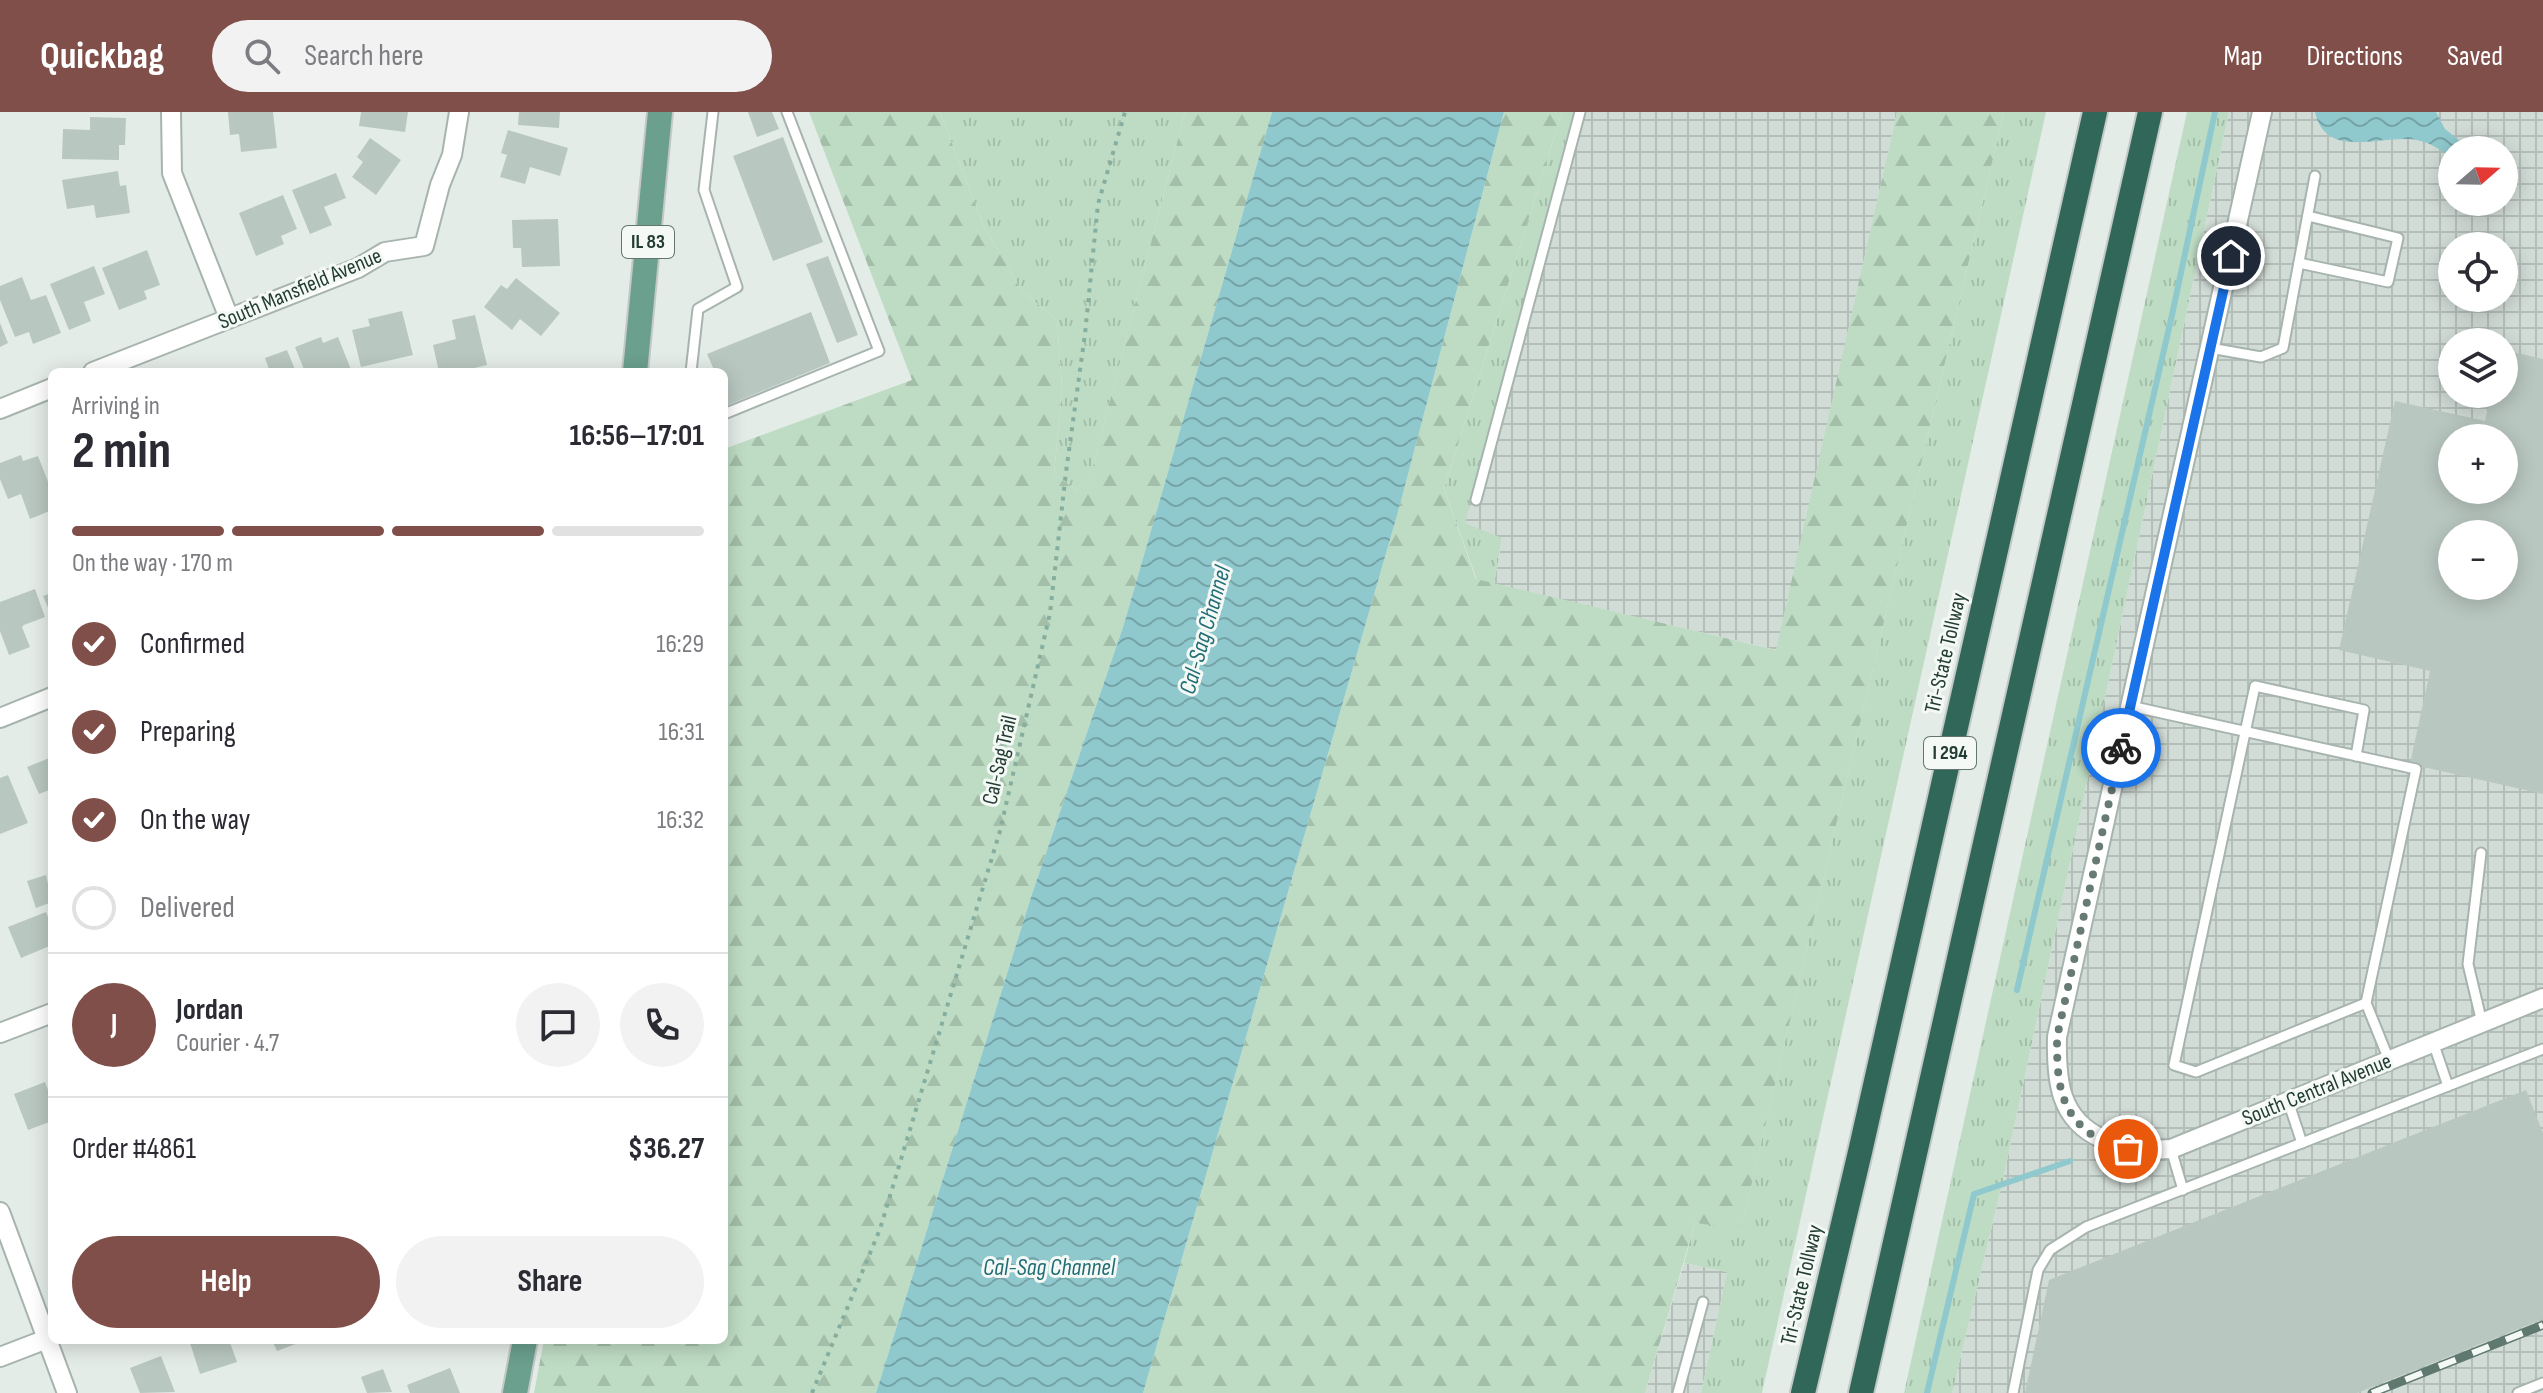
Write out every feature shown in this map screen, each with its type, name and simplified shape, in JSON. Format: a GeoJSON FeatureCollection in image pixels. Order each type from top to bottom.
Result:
{"type":"FeatureCollection","features":[{"type":"Feature","properties":{"kind":"highway","name":"Tri-State Tollway"},"geometry":{"type":"LineString","coordinates":[[1803,1393],[2095,112]]}},
{"type":"Feature","properties":{"kind":"highway","name":"I 294"},"geometry":{"type":"LineString","coordinates":[[1861,1393],[2150,112]]}},
{"type":"Feature","properties":{"kind":"main road","name":"IL 83"},"geometry":{"type":"LineString","coordinates":[[635,368],[660,112]]}},
{"type":"Feature","properties":{"kind":"main road"},"geometry":{"type":"LineString","coordinates":[[515,1393],[524,1344]]}},
{"type":"Feature","properties":{"kind":"street"},"geometry":{"type":"LineString","coordinates":[[171,112],[172,173],[229,318]]}},
{"type":"Feature","properties":{"kind":"street","name":"South Mansfield Avenue"},"geometry":{"type":"LineString","coordinates":[[103,368],[358,268],[385,252],[424,246],[440,185],[452,155],[459,112]]}},
{"type":"Feature","properties":{"kind":"street"},"geometry":{"type":"LineString","coordinates":[[2130,706],[2262,112]]}},
{"type":"Feature","properties":{"kind":"street"},"geometry":{"type":"LineString","coordinates":[[0,409],[48,390]]}},
{"type":"Feature","properties":{"kind":"street"},"geometry":{"type":"LineString","coordinates":[[0,718],[48,699]]}},
{"type":"Feature","properties":{"kind":"street","name":"South Central Avenue"},"geometry":{"type":"LineString","coordinates":[[2130,706],[2057,1037],[2061,1095],[2074,1118],[2088,1133],[2128,1149],[2171,1149],[2543,998]]}},
{"type":"Feature","properties":{"kind":"street"},"geometry":{"type":"LineString","coordinates":[[0,1033],[48,1015]]}},
{"type":"Feature","properties":{"kind":"street"},"geometry":{"type":"LineString","coordinates":[[0,1212],[48,1335]]}},
{"type":"Feature","properties":{"kind":"street"},"geometry":{"type":"LineString","coordinates":[[0,1357],[48,1338]]}},
{"type":"Feature","properties":{"kind":"street"},"geometry":{"type":"LineString","coordinates":[[51,1344],[67,1393]]}},
{"type":"Feature","properties":{"kind":"lane"},"geometry":{"type":"LineString","coordinates":[[691,368],[698,309],[737,287],[704,190],[713,112]]}},
{"type":"Feature","properties":{"kind":"lane"},"geometry":{"type":"LineString","coordinates":[[728,412],[879,351],[787,112]]}},
{"type":"Feature","properties":{"kind":"lane"},"geometry":{"type":"LineString","coordinates":[[1476,500],[1580,112]]}},
{"type":"Feature","properties":{"kind":"lane"},"geometry":{"type":"LineString","coordinates":[[2210,348],[2261,357],[2283,348],[2315,176]]}},
{"type":"Feature","properties":{"kind":"lane"},"geometry":{"type":"LineString","coordinates":[[2299,263],[2388,282],[2398,238],[2308,216]]}},
{"type":"Feature","properties":{"kind":"lane"},"geometry":{"type":"LineString","coordinates":[[2356,756],[2364,710],[2255,686],[2174,1065],[2196,1072],[2366,1003]]}},
{"type":"Feature","properties":{"kind":"lane"},"geometry":{"type":"LineString","coordinates":[[2130,706],[2416,769],[2366,1003],[2389,1060]]}},
{"type":"Feature","properties":{"kind":"lane"},"geometry":{"type":"LineString","coordinates":[[2481,853],[2468,964],[2482,1023]]}},
{"type":"Feature","properties":{"kind":"lane"},"geometry":{"type":"LineString","coordinates":[[2433,1042],[2448,1086]]}},
{"type":"Feature","properties":{"kind":"lane"},"geometry":{"type":"LineString","coordinates":[[2013,1393],[2038,1270],[2050,1250],[2086,1227],[2543,1049]]}},
{"type":"Feature","properties":{"kind":"lane"},"geometry":{"type":"LineString","coordinates":[[2288,1101],[2302,1143]]}},
{"type":"Feature","properties":{"kind":"lane"},"geometry":{"type":"LineString","coordinates":[[2171,1149],[2183,1190]]}},
{"type":"Feature","properties":{"kind":"lane"},"geometry":{"type":"LineString","coordinates":[[1678,1393],[1703,1302]]}},
{"type":"Feature","properties":{"kind":"lane"},"geometry":{"type":"LineString","coordinates":[[2518,1393],[2543,1383]]}},
{"type":"Feature","properties":{"kind":"path","name":"Cal-Sag Trail"},"geometry":{"type":"LineString","coordinates":[[812,1393],[880,1229],[1000,831],[1050,613],[1098,204],[1125,112]]}},
{"type":"Feature","properties":{"kind":"shaded area"},"geometry":{"type":"Polygon","coordinates":[[[1575,112],[1897,112],[1777,650],[1494,584],[1502,539],[1464,523],[1544,238],[1575,112]]]}},
{"type":"Feature","properties":{"kind":"shaded area"},"geometry":{"type":"Polygon","coordinates":[[[2229,112],[2543,112],[2543,1393],[1952,1393],[2002,1184],[2229,112]]]}},
{"type":"Feature","properties":{"kind":"shaded area"},"geometry":{"type":"Polygon","coordinates":[[[1684,1263],[1727,1272],[1701,1393],[1645,1393],[1684,1263]]]}},
{"type":"Feature","properties":{"kind":"green space"},"geometry":{"type":"Polygon","coordinates":[[[809,112],[940,112],[984,227],[1022,291],[1057,320],[1062,387],[1054,475],[1077,490],[1087,489],[1185,112],[1272,112],[1124,624],[1031,897],[876,1393],[534,1393],[543,1344],[728,1344],[728,448],[912,380],[809,112]]]}},
{"type":"Feature","properties":{"kind":"green space"},"geometry":{"type":"Polygon","coordinates":[[[940,112],[1185,112],[1087,490],[1077,490],[1054,475],[1062,387],[1057,320],[1022,291],[984,227],[940,112]]]}},
{"type":"Feature","properties":{"kind":"green space"},"geometry":{"type":"Polygon","coordinates":[[[1504,112],[1562,112],[1444,489],[1476,579],[1776,650],[1897,112],[2004,112],[1741,1229],[1695,1223],[1645,1393],[1143,1393],[1398,512],[1504,112]]]}},
{"type":"Feature","properties":{"kind":"green space"},"geometry":{"type":"Polygon","coordinates":[[[1562,112],[1575,112],[1544,238],[1465,523],[1502,538],[1494,584],[1477,580],[1444,489],[1562,112]]]}},
{"type":"Feature","properties":{"kind":"green space"},"geometry":{"type":"Polygon","coordinates":[[[2004,112],[2046,112],[1762,1393],[1701,1393],[1727,1272],[1684,1263],[1695,1223],[1741,1228],[2004,112]]]}},
{"type":"Feature","properties":{"kind":"green space"},"geometry":{"type":"Polygon","coordinates":[[[2187,112],[2229,112],[2002,1184],[1952,1393],[1904,1393],[2187,112]]]}},
{"type":"Feature","properties":{"kind":"water","name":"Cal-Sag Channel"},"geometry":{"type":"Polygon","coordinates":[[[1272,112],[1504,112],[1398,512],[1143,1393],[876,1393],[1031,897],[1124,624],[1272,112]]]}},
{"type":"Feature","properties":{"kind":"water"},"geometry":{"type":"Polygon","coordinates":[[[2315,112],[2436,112],[2445,129],[2454,136],[2438,136],[2438,148],[2413,139],[2352,142],[2329,135],[2320,126],[2315,112]]]}},
{"type":"Feature","properties":{"kind":"building"},"geometry":{"type":"Polygon","coordinates":[[[228,112],[273,112],[277,148],[241,152],[239,134],[230,135],[228,112]]]}},
{"type":"Feature","properties":{"kind":"building"},"geometry":{"type":"Polygon","coordinates":[[[361,112],[408,112],[405,132],[359,126],[361,112]]]}},
{"type":"Feature","properties":{"kind":"building"},"geometry":{"type":"Polygon","coordinates":[[[519,112],[560,112],[559,128],[518,125],[519,112]]]}},
{"type":"Feature","properties":{"kind":"building"},"geometry":{"type":"Polygon","coordinates":[[[748,112],[772,112],[779,129],[757,137],[748,112]]]}},
{"type":"Feature","properties":{"kind":"building"},"geometry":{"type":"Polygon","coordinates":[[[90,117],[126,118],[125,145],[119,145],[119,160],[62,159],[63,129],[90,130],[90,117]]]}},
{"type":"Feature","properties":{"kind":"building"},"geometry":{"type":"Polygon","coordinates":[[[508,130],[568,148],[560,176],[530,167],[525,184],[500,177],[507,155],[501,153],[508,130]]]}},
{"type":"Feature","properties":{"kind":"building"},"geometry":{"type":"Polygon","coordinates":[[[783,137],[823,242],[773,261],[733,156],[783,137]]]}},
{"type":"Feature","properties":{"kind":"building"},"geometry":{"type":"Polygon","coordinates":[[[370,138],[401,160],[376,195],[352,177],[363,162],[357,157],[370,138]]]}},
{"type":"Feature","properties":{"kind":"building"},"geometry":{"type":"Polygon","coordinates":[[[118,171],[120,186],[126,185],[130,213],[96,218],[94,205],[67,209],[62,180],[118,171]]]}},
{"type":"Feature","properties":{"kind":"building"},"geometry":{"type":"Polygon","coordinates":[[[336,173],[346,198],[324,207],[332,225],[310,234],[292,190],[336,173]]]}},
{"type":"Feature","properties":{"kind":"building"},"geometry":{"type":"Polygon","coordinates":[[[283,195],[297,229],[281,236],[284,244],[256,256],[239,213],[283,195]]]}},
{"type":"Feature","properties":{"kind":"building"},"geometry":{"type":"Polygon","coordinates":[[[558,219],[560,266],[522,267],[521,248],[513,248],[512,220],[558,219]]]}},
{"type":"Feature","properties":{"kind":"building"},"geometry":{"type":"Polygon","coordinates":[[[147,250],[160,285],[144,291],[147,299],[119,310],[102,268],[147,250]]]}},
{"type":"Feature","properties":{"kind":"building"},"geometry":{"type":"Polygon","coordinates":[[[828,256],[858,335],[837,343],[806,264],[828,256]]]}},
{"type":"Feature","properties":{"kind":"building"},"geometry":{"type":"Polygon","coordinates":[[[94,266],[105,294],[84,302],[91,321],[69,330],[50,284],[94,266]]]}},
{"type":"Feature","properties":{"kind":"building"},"geometry":{"type":"Polygon","coordinates":[[[22,277],[31,300],[46,295],[61,333],[33,344],[29,332],[15,337],[0,300],[0,286],[22,277]]]}},
{"type":"Feature","properties":{"kind":"building"},"geometry":{"type":"Polygon","coordinates":[[[516,278],[560,313],[541,336],[520,319],[512,330],[484,307],[501,285],[507,289],[516,278]]]}},
{"type":"Feature","properties":{"kind":"building"},"geometry":{"type":"Polygon","coordinates":[[[402,311],[413,355],[361,367],[352,330],[370,326],[368,319],[402,311]]]}},
{"type":"Feature","properties":{"kind":"building"},"geometry":{"type":"Polygon","coordinates":[[[811,312],[830,363],[728,405],[728,368],[713,368],[707,354],[811,312]]]}},
{"type":"Feature","properties":{"kind":"building"},"geometry":{"type":"Polygon","coordinates":[[[475,315],[487,365],[438,368],[433,345],[456,339],[452,320],[475,315]]]}},
{"type":"Feature","properties":{"kind":"building"},"geometry":{"type":"Polygon","coordinates":[[[0,323],[8,343],[0,347],[0,323]]]}},
{"type":"Feature","properties":{"kind":"building"},"geometry":{"type":"Polygon","coordinates":[[[321,337],[323,343],[338,337],[350,368],[303,368],[295,347],[321,337]]]}},
{"type":"Feature","properties":{"kind":"building"},"geometry":{"type":"Polygon","coordinates":[[[287,350],[294,368],[269,368],[265,358],[287,350]]]}},
{"type":"Feature","properties":{"kind":"building"},"geometry":{"type":"Polygon","coordinates":[[[2518,353],[2543,359],[2543,794],[2410,764],[2430,671],[2339,650],[2395,401],[2485,421],[2488,408],[2518,408],[2518,353]]]}},
{"type":"Feature","properties":{"kind":"building"},"geometry":{"type":"Polygon","coordinates":[[[21,455],[23,461],[38,456],[48,482],[48,512],[30,519],[21,494],[8,499],[0,479],[0,463],[21,455]]]}},
{"type":"Feature","properties":{"kind":"building"},"geometry":{"type":"Polygon","coordinates":[[[35,589],[45,617],[22,627],[30,647],[9,655],[0,631],[0,602],[35,589]]]}},
{"type":"Feature","properties":{"kind":"building"},"geometry":{"type":"Polygon","coordinates":[[[48,759],[48,791],[39,794],[27,767],[48,759]]]}},
{"type":"Feature","properties":{"kind":"building"},"geometry":{"type":"Polygon","coordinates":[[[8,775],[28,823],[0,834],[0,778],[8,775]]]}},
{"type":"Feature","properties":{"kind":"building"},"geometry":{"type":"Polygon","coordinates":[[[46,875],[48,904],[36,908],[27,881],[46,875]]]}},
{"type":"Feature","properties":{"kind":"building"},"geometry":{"type":"Polygon","coordinates":[[[46,912],[48,947],[21,958],[8,927],[46,912]]]}},
{"type":"Feature","properties":{"kind":"building"},"geometry":{"type":"Polygon","coordinates":[[[45,1082],[48,1090],[48,1122],[28,1130],[14,1094],[45,1082]]]}},
{"type":"Feature","properties":{"kind":"building"},"geometry":{"type":"Polygon","coordinates":[[[2526,1090],[2543,1133],[2543,1319],[2357,1393],[2025,1393],[2049,1280],[2526,1090]]]}},
{"type":"Feature","properties":{"kind":"building"},"geometry":{"type":"Polygon","coordinates":[[[190,1344],[230,1344],[237,1362],[200,1374],[190,1344]]]}},
{"type":"Feature","properties":{"kind":"building"},"geometry":{"type":"Polygon","coordinates":[[[274,1344],[295,1344],[277,1351],[274,1344]]]}},
{"type":"Feature","properties":{"kind":"building"},"geometry":{"type":"Polygon","coordinates":[[[161,1356],[175,1392],[140,1393],[130,1368],[161,1356]]]}},
{"type":"Feature","properties":{"kind":"building"},"geometry":{"type":"Polygon","coordinates":[[[450,1368],[460,1393],[410,1393],[407,1385],[450,1368]]]}},
{"type":"Feature","properties":{"kind":"building"},"geometry":{"type":"Polygon","coordinates":[[[383,1369],[392,1392],[367,1393],[361,1377],[383,1369]]]}},
{"type":"Feature","properties":{"kind":"waterway"},"geometry":{"type":"LineString","coordinates":[[2017,990],[2172,315],[2215,112]]}},
{"type":"Feature","properties":{"kind":"waterway"},"geometry":{"type":"LineString","coordinates":[[1927,1393],[1974,1194],[2070,1161]]}},
{"type":"Feature","properties":{"kind":"railway"},"geometry":{"type":"LineString","coordinates":[[2372,1393],[2543,1325]]}},
{"type":"Feature","properties":{"kind":"way so far"},"geometry":{"type":"LineString","coordinates":[[2121,748],[2057,1037],[2057,1071],[2061,1095],[2074,1118],[2088,1133],[2128,1149]]}},
{"type":"Feature","properties":{"kind":"route"},"geometry":{"type":"LineString","coordinates":[[2121,748],[2231,256]]}}]}
